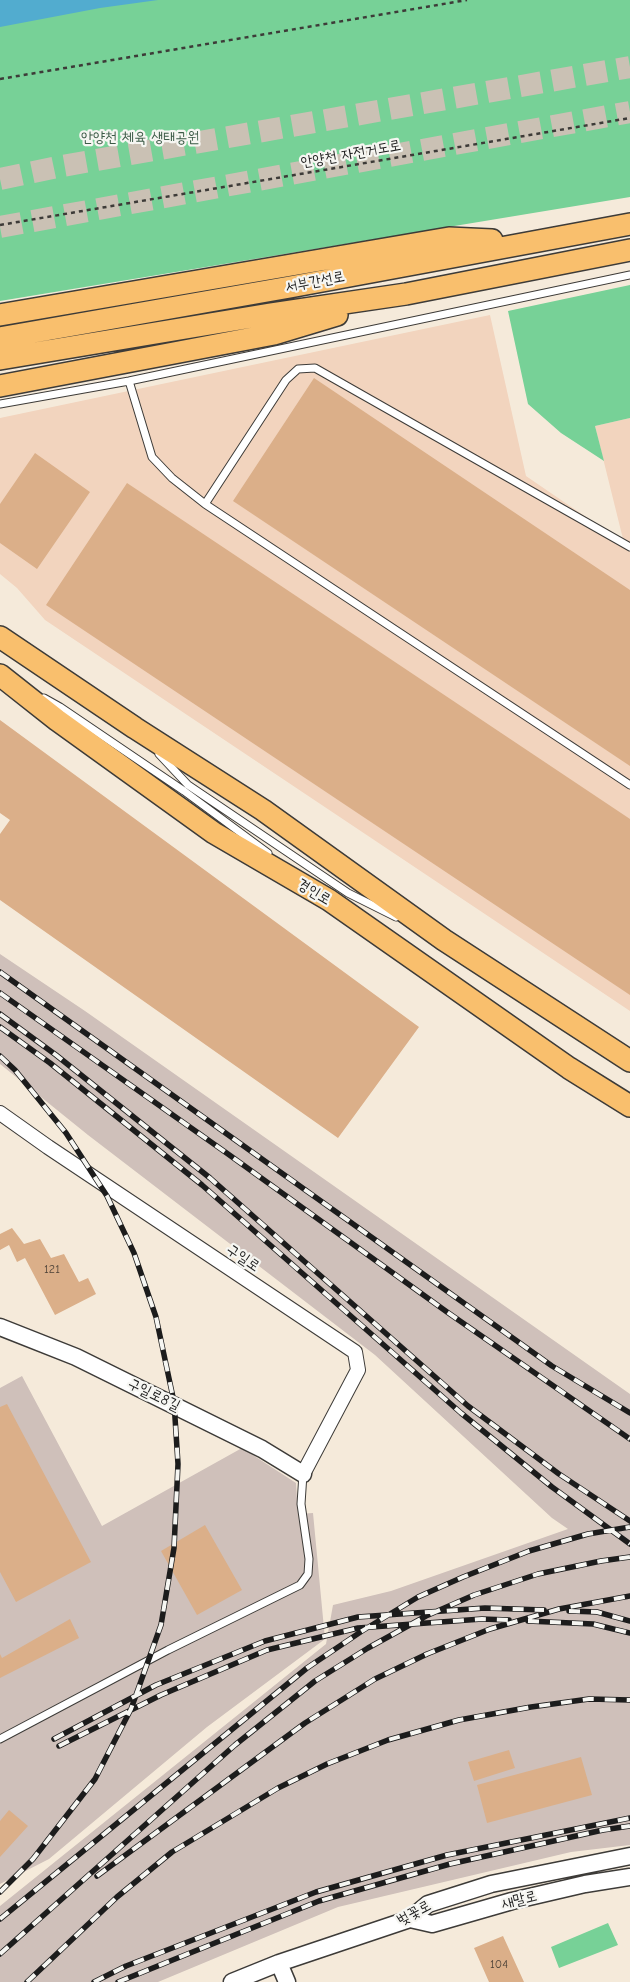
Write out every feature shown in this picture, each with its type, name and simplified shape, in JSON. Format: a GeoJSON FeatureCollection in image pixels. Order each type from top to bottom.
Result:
{"type":"FeatureCollection","features":[{"type":"Feature","properties":{"kind":"main road","name":"서부간선로"},"geometry":{"type":"LineString","coordinates":[[0,338],[290,287],[522,242],[630,224]]}},
{"type":"Feature","properties":{"kind":"main road"},"geometry":{"type":"LineString","coordinates":[[0,316],[449,238],[522,242]]}},
{"type":"Feature","properties":{"kind":"main road","name":"서부간선로"},"geometry":{"type":"LineString","coordinates":[[0,359],[270,314],[406,294],[630,250]]}},
{"type":"Feature","properties":{"kind":"main road"},"geometry":{"type":"LineString","coordinates":[[0,386],[274,334],[406,294]]}},
{"type":"Feature","properties":{"kind":"main road"},"geometry":{"type":"LineString","coordinates":[[0,637],[263,810],[444,940],[630,1061]]}},
{"type":"Feature","properties":{"kind":"main road","name":"경인로"},"geometry":{"type":"LineString","coordinates":[[0,675],[57,720],[214,833],[329,900],[561,1062],[630,1106]]}},
{"type":"Feature","properties":{"kind":"street","name":"구일로"},"geometry":{"type":"LineString","coordinates":[[0,1113],[48,1148],[356,1352],[358,1370],[303,1474]]}},
{"type":"Feature","properties":{"kind":"street","name":"구일로8길"},"geometry":{"type":"LineString","coordinates":[[0,1328],[76,1357],[262,1449],[303,1474]]}},
{"type":"Feature","properties":{"kind":"street","name":"벚꽃로"},"geometry":{"type":"LineString","coordinates":[[232,1982],[279,1963],[410,1919],[428,1904],[491,1884],[630,1856]]}},
{"type":"Feature","properties":{"kind":"street","name":"새말로"},"geometry":{"type":"LineString","coordinates":[[410,1919],[432,1924],[512,1901],[586,1884],[630,1877]]}},
{"type":"Feature","properties":{"kind":"street"},"geometry":{"type":"LineString","coordinates":[[279,1963],[287,1982]]}},
{"type":"Feature","properties":{"kind":"lane"},"geometry":{"type":"LineString","coordinates":[[0,404],[129,381],[630,275]]}},
{"type":"Feature","properties":{"kind":"lane"},"geometry":{"type":"LineString","coordinates":[[205,504],[286,380],[298,369],[315,368],[630,547]]}},
{"type":"Feature","properties":{"kind":"lane"},"geometry":{"type":"LineString","coordinates":[[129,381],[152,457],[172,478],[205,504],[630,784]]}},
{"type":"Feature","properties":{"kind":"lane"},"geometry":{"type":"LineString","coordinates":[[0,1739],[168,1650],[300,1585],[308,1574],[310,1560],[301,1504],[303,1474]]}},
{"type":"Feature","properties":{"kind":"path"},"geometry":{"type":"LineString","coordinates":[[0,79],[467,0]]}},
{"type":"Feature","properties":{"kind":"path","name":"안양천 자전거도로"},"geometry":{"type":"LineString","coordinates":[[0,226],[630,118]]}},
{"type":"Feature","properties":{"kind":"shaded area"},"geometry":{"type":"Polygon","coordinates":[[[490,315],[526,476],[624,543],[595,426],[630,418],[630,1011],[45,620],[17,588],[0,574],[0,418],[490,315]]]}},
{"type":"Feature","properties":{"kind":"shaded area"},"geometry":{"type":"Polygon","coordinates":[[[0,954],[85,1011],[630,1394],[630,1845],[571,1852],[338,1907],[158,1982],[0,1982],[0,1906],[326,1644],[333,1605],[391,1591],[568,1529],[552,1518],[375,1355],[88,1135],[0,1064],[0,954]]]}},
{"type":"Feature","properties":{"kind":"shaded area"},"geometry":{"type":"Polygon","coordinates":[[[22,1376],[102,1526],[242,1448],[296,1483],[298,1514],[313,1513],[325,1639],[207,1727],[49,1859],[0,1884],[0,1388],[22,1376]]]}},
{"type":"Feature","properties":{"kind":"green space","name":"안양천 체육 생태공원"},"geometry":{"type":"Polygon","coordinates":[[[0,0],[630,0],[630,197],[0,301],[0,0]]]}},
{"type":"Feature","properties":{"kind":"green space"},"geometry":{"type":"Polygon","coordinates":[[[630,285],[630,418],[595,426],[604,461],[561,433],[528,404],[508,311],[630,285]]]}},
{"type":"Feature","properties":{"kind":"green space"},"geometry":{"type":"Polygon","coordinates":[[[608,1923],[618,1945],[559,1968],[551,1947],[608,1923]]]}},
{"type":"Feature","properties":{"kind":"water"},"geometry":{"type":"Polygon","coordinates":[[[0,0],[158,0],[100,8],[0,27],[0,0]]]}},
{"type":"Feature","properties":{"kind":"building"},"geometry":{"type":"Polygon","coordinates":[[[314,378],[630,590],[630,766],[233,501],[314,378]]]}},
{"type":"Feature","properties":{"kind":"building"},"geometry":{"type":"Polygon","coordinates":[[[35,453],[90,492],[37,569],[0,543],[0,504],[35,453]]]}},
{"type":"Feature","properties":{"kind":"building"},"geometry":{"type":"Polygon","coordinates":[[[127,483],[630,819],[630,995],[46,605],[127,483]]]}},
{"type":"Feature","properties":{"kind":"building"},"geometry":{"type":"Polygon","coordinates":[[[0,720],[419,1027],[338,1138],[0,900],[0,834],[10,820],[0,813],[0,720]]]}},
{"type":"Feature","properties":{"kind":"building"},"geometry":{"type":"Polygon","coordinates":[[[12,1228],[24,1244],[40,1239],[51,1258],[64,1254],[79,1282],[88,1278],[96,1294],[55,1315],[25,1258],[17,1262],[9,1245],[0,1250],[0,1234],[12,1228]]]}},
{"type":"Feature","properties":{"kind":"building"},"geometry":{"type":"Polygon","coordinates":[[[7,1404],[91,1562],[16,1602],[0,1572],[0,1407],[7,1404]]]}},
{"type":"Feature","properties":{"kind":"building"},"geometry":{"type":"Polygon","coordinates":[[[205,1525],[242,1590],[197,1615],[161,1551],[205,1525]]]}},
{"type":"Feature","properties":{"kind":"building"},"geometry":{"type":"Polygon","coordinates":[[[70,1619],[79,1638],[0,1678],[0,1654],[2,1658],[70,1619]]]}},
{"type":"Feature","properties":{"kind":"building"},"geometry":{"type":"Polygon","coordinates":[[[509,1750],[515,1768],[474,1781],[468,1762],[509,1750]]]}},
{"type":"Feature","properties":{"kind":"building"},"geometry":{"type":"Polygon","coordinates":[[[581,1757],[592,1795],[487,1823],[477,1785],[581,1757]]]}},
{"type":"Feature","properties":{"kind":"building"},"geometry":{"type":"Polygon","coordinates":[[[9,1810],[28,1826],[0,1857],[0,1821],[9,1810]]]}},
{"type":"Feature","properties":{"kind":"building"},"geometry":{"type":"Polygon","coordinates":[[[503,1936],[524,1982],[489,1982],[474,1948],[503,1936]]]}},
{"type":"Feature","properties":{"kind":"tunnel"},"geometry":{"type":"LineString","coordinates":[[0,179],[62,166],[630,67]]}},
{"type":"Feature","properties":{"kind":"tunnel"},"geometry":{"type":"LineString","coordinates":[[0,227],[630,112]]}},
{"type":"Feature","properties":{"kind":"railway"},"geometry":{"type":"LineString","coordinates":[[0,972],[552,1366],[630,1413]]}},
{"type":"Feature","properties":{"kind":"railway"},"geometry":{"type":"LineString","coordinates":[[0,993],[447,1312],[630,1439]]}},
{"type":"Feature","properties":{"kind":"railway"},"geometry":{"type":"LineString","coordinates":[[0,1014],[56,1055],[210,1178],[468,1406],[559,1474],[630,1521]]}},
{"type":"Feature","properties":{"kind":"railway"},"geometry":{"type":"LineString","coordinates":[[0,1027],[50,1063],[202,1185],[461,1413],[552,1487],[630,1544]]}},
{"type":"Feature","properties":{"kind":"railway"},"geometry":{"type":"LineString","coordinates":[[0,1056],[15,1070],[66,1133],[107,1196],[134,1253],[156,1317],[174,1402],[178,1464],[174,1548],[161,1625],[131,1709],[95,1779],[33,1859],[0,1892]]}},
{"type":"Feature","properties":{"kind":"railway"},"geometry":{"type":"LineString","coordinates":[[0,1919],[307,1668],[362,1631],[418,1597],[529,1551],[588,1534],[630,1527]]}},
{"type":"Feature","properties":{"kind":"railway"},"geometry":{"type":"LineString","coordinates":[[0,1954],[235,1745],[315,1681],[368,1648],[426,1616],[474,1595],[538,1574],[630,1557]]}},
{"type":"Feature","properties":{"kind":"railway"},"geometry":{"type":"LineString","coordinates":[[97,1876],[305,1723],[375,1679],[427,1654],[490,1629],[559,1609],[630,1596]]}},
{"type":"Feature","properties":{"kind":"railway"},"geometry":{"type":"LineString","coordinates":[[54,1739],[156,1685],[265,1641],[358,1617],[485,1608],[544,1610]]}},
{"type":"Feature","properties":{"kind":"railway"},"geometry":{"type":"LineString","coordinates":[[569,1611],[597,1612],[630,1621]]}},
{"type":"Feature","properties":{"kind":"railway"},"geometry":{"type":"LineString","coordinates":[[59,1746],[161,1695],[267,1650],[358,1628],[482,1619],[509,1620]]}},
{"type":"Feature","properties":{"kind":"railway"},"geometry":{"type":"LineString","coordinates":[[528,1621],[593,1624],[630,1633]]}},
{"type":"Feature","properties":{"kind":"railway"},"geometry":{"type":"LineString","coordinates":[[27,1982],[117,1897],[172,1852],[278,1788],[327,1764],[388,1740],[459,1720],[589,1699],[630,1700]]}},
{"type":"Feature","properties":{"kind":"railway"},"geometry":{"type":"LineString","coordinates":[[94,1982],[126,1966],[316,1892],[447,1855],[630,1818]]}},
{"type":"Feature","properties":{"kind":"railway"},"geometry":{"type":"LineString","coordinates":[[118,1982],[319,1901],[450,1864],[603,1830],[630,1826]]}}]}
